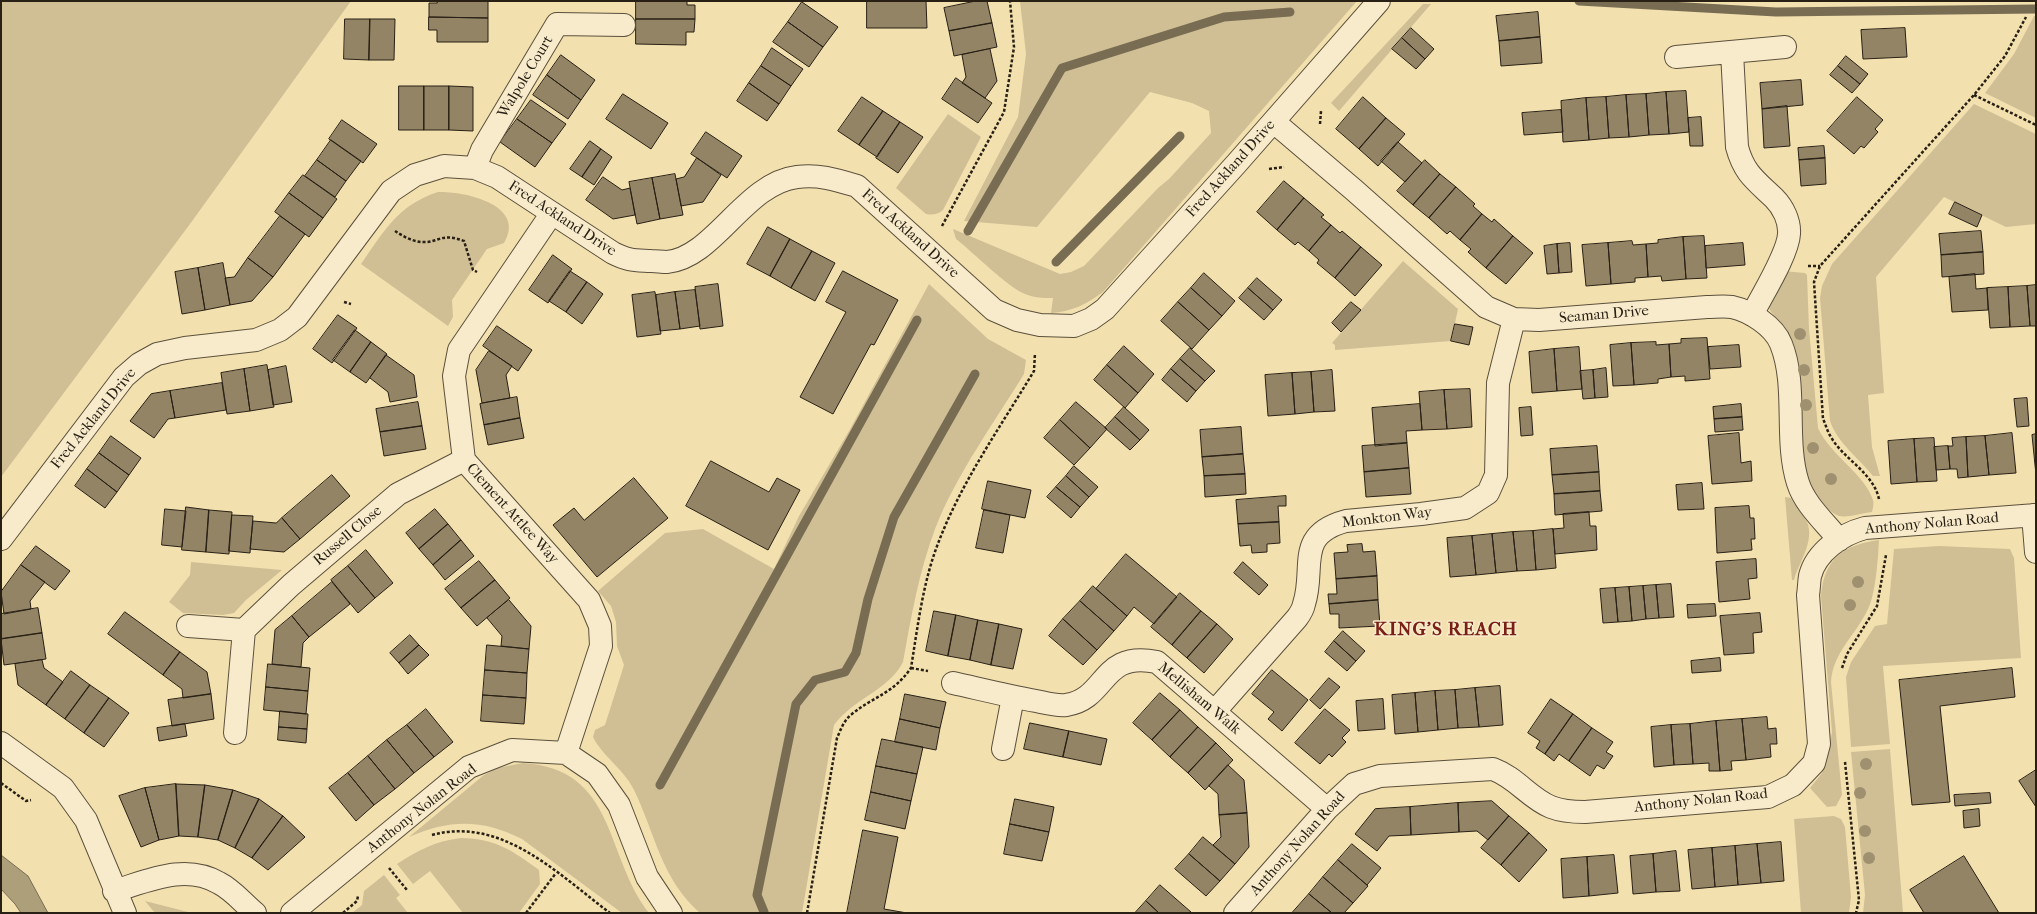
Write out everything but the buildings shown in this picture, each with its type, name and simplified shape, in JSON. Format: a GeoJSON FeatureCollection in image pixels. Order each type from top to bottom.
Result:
{"type":"FeatureCollection","features":[{"type":"Feature","properties":{"kind":"street","name":"Fred Ackland Drive"},"geometry":{"type":"LineString","coordinates":[[1,539],[124,378],[139,364],[157,354],[185,348],[256,340],[280,330],[297,317],[372,214],[391,192],[415,175],[444,166],[474,168],[497,177],[613,253],[627,260],[668,262],[686,255],[701,246],[749,202],[775,183],[804,176],[818,176],[838,180],[857,186],[994,310],[1017,320],[1040,325],[1074,326],[1091,319],[1105,309],[1274,122],[1380,1]]}},
{"type":"Feature","properties":{"kind":"street","name":"Walpole Court"},"geometry":{"type":"LineString","coordinates":[[474,168],[482,150],[557,24],[624,24]]}},
{"type":"Feature","properties":{"kind":"street"},"geometry":{"type":"LineString","coordinates":[[1676,57],[1785,47]]}},
{"type":"Feature","properties":{"kind":"street"},"geometry":{"type":"LineString","coordinates":[[1732,52],[1737,147],[1740,158],[1748,174],[1777,201],[1784,210],[1788,220],[1789,234],[1779,261],[1752,315]]}},
{"type":"Feature","properties":{"kind":"street","name":"Seaman Drive"},"geometry":{"type":"LineString","coordinates":[[1274,122],[1354,190],[1486,307],[1514,319],[1539,320],[1707,307],[1732,307],[1752,315],[1771,329],[1781,343],[1787,363],[1794,467],[1798,484],[1805,499],[1839,540]]}},
{"type":"Feature","properties":{"kind":"street","name":"Clement Attlee Way"},"geometry":{"type":"LineString","coordinates":[[552,213],[459,350],[454,376],[464,460],[589,600],[600,626],[601,646],[566,753]]}},
{"type":"Feature","properties":{"kind":"street","name":"Monkton Way"},"geometry":{"type":"LineString","coordinates":[[1215,711],[1297,618],[1304,605],[1307,590],[1308,559],[1311,548],[1323,531],[1334,524],[1346,521],[1465,508],[1488,493],[1496,475],[1498,383],[1514,319]]}},
{"type":"Feature","properties":{"kind":"street","name":"Russell Close"},"geometry":{"type":"LineString","coordinates":[[244,630],[291,585],[398,494],[464,460]]}},
{"type":"Feature","properties":{"kind":"street"},"geometry":{"type":"LineString","coordinates":[[2034,515],[2036,552]]}},
{"type":"Feature","properties":{"kind":"street","name":"Anthony Nolan Road"},"geometry":{"type":"LineString","coordinates":[[1244,910],[1327,809],[1354,784],[1380,776],[1493,769],[1507,774],[1536,799],[1551,807],[1567,811],[1585,812],[1768,796],[1793,785],[1814,763],[1819,744],[1808,595],[1810,576],[1816,562],[1839,540],[1853,531],[1885,526],[2034,515]]}},
{"type":"Feature","properties":{"kind":"street"},"geometry":{"type":"LineString","coordinates":[[188,626],[244,630],[235,733]]}},
{"type":"Feature","properties":{"kind":"street","name":"Mellisham Walk"},"geometry":{"type":"LineString","coordinates":[[953,683],[1056,705],[1075,702],[1086,697],[1116,666],[1128,661],[1142,659],[1157,662],[1327,809]]}},
{"type":"Feature","properties":{"kind":"street"},"geometry":{"type":"LineString","coordinates":[[1003,749],[1013,697]]}},
{"type":"Feature","properties":{"kind":"street"},"geometry":{"type":"LineString","coordinates":[[1,743],[63,788],[86,820],[114,891],[125,913]]}},
{"type":"Feature","properties":{"kind":"street","name":"Anthony Nolan Road"},"geometry":{"type":"LineString","coordinates":[[292,913],[469,767],[512,750],[566,753]]}},
{"type":"Feature","properties":{"kind":"street"},"geometry":{"type":"LineString","coordinates":[[566,753],[597,774],[620,805],[647,877],[671,913]]}},
{"type":"Feature","properties":{"kind":"street"},"geometry":{"type":"LineString","coordinates":[[114,891],[169,875],[181,873],[194,874],[219,882],[255,913]]}},
{"type":"Feature","properties":{"kind":"path"},"geometry":{"type":"LineString","coordinates":[[938,232],[1004,112],[1014,47],[1010,1]]}},
{"type":"Feature","properties":{"kind":"path"},"geometry":{"type":"LineString","coordinates":[[1841,672],[1847,654],[1877,606],[1887,541],[1878,493],[1862,470],[1831,438],[1823,419],[1814,282],[1820,266],[1974,95],[2005,56],[2026,17]]}},
{"type":"Feature","properties":{"kind":"path"},"geometry":{"type":"LineString","coordinates":[[1974,95],[2036,125]]}},
{"type":"Feature","properties":{"kind":"path"},"geometry":{"type":"LineString","coordinates":[[372,214],[412,240],[428,242],[443,237],[453,237],[464,241],[473,270],[477,272]]}},
{"type":"Feature","properties":{"kind":"path"},"geometry":{"type":"LineString","coordinates":[[807,913],[837,738],[844,723],[851,715],[891,691],[904,679],[911,668],[925,585],[938,542],[954,505],[1034,371],[1040,325]]}},
{"type":"Feature","properties":{"kind":"path"},"geometry":{"type":"LineString","coordinates":[[1844,758],[1859,900],[1856,913]]}},
{"type":"Feature","properties":{"kind":"path"},"geometry":{"type":"LineString","coordinates":[[1,783],[26,801],[37,800]]}},
{"type":"Feature","properties":{"kind":"path"},"geometry":{"type":"LineString","coordinates":[[430,835],[443,832],[473,831],[502,838],[521,847],[610,913]]}},
{"type":"Feature","properties":{"kind":"path"},"geometry":{"type":"LineString","coordinates":[[526,913],[556,873]]}},
{"type":"Feature","properties":{"kind":"path"},"geometry":{"type":"LineString","coordinates":[[343,913],[356,901],[358,894]]}},
{"type":"Feature","properties":{"kind":"shaded area"},"geometry":{"type":"Polygon","coordinates":[[[1,1],[351,1],[190,224],[1,477],[1,1]]]}},
{"type":"Feature","properties":{"kind":"shaded area"},"geometry":{"type":"Polygon","coordinates":[[[1020,1],[1357,1],[1103,292],[1078,307],[1051,313],[1053,298],[1039,298],[1017,290],[990,269],[956,239],[953,229],[1060,274],[1071,272],[1084,266],[1158,188],[1169,179],[1211,133],[1209,111],[1192,103],[1150,92],[1037,227],[964,221],[1018,117],[1026,54],[1020,1]]]}},
{"type":"Feature","properties":{"kind":"shaded area"},"geometry":{"type":"Polygon","coordinates":[[[1423,4],[1431,4],[1339,111],[1331,103],[1423,4]]]}},
{"type":"Feature","properties":{"kind":"shaded area"},"geometry":{"type":"Polygon","coordinates":[[[2034,16],[2036,16],[2036,118],[1985,93],[2014,54],[2034,16]]]}},
{"type":"Feature","properties":{"kind":"shaded area"},"geometry":{"type":"Polygon","coordinates":[[[1974,104],[2036,134],[2036,224],[2006,227],[1944,197],[1876,277],[1884,393],[1868,395],[1872,447],[1880,476],[1873,476],[1843,444],[1830,421],[1820,298],[1822,286],[1832,264],[1974,104]]]}},
{"type":"Feature","properties":{"kind":"shaded area"},"geometry":{"type":"Polygon","coordinates":[[[948,114],[981,137],[943,210],[935,214],[926,214],[896,188],[948,114]]]}},
{"type":"Feature","properties":{"kind":"shaded area"},"geometry":{"type":"Polygon","coordinates":[[[438,192],[463,194],[490,203],[500,210],[507,219],[509,230],[504,243],[487,249],[452,300],[453,317],[448,326],[361,264],[393,220],[412,204],[424,197],[438,192]]]}},
{"type":"Feature","properties":{"kind":"shaded area"},"geometry":{"type":"Polygon","coordinates":[[[1403,261],[1458,309],[1451,341],[1335,350],[1335,345],[1332,343],[1403,261]]]}},
{"type":"Feature","properties":{"kind":"shaded area"},"geometry":{"type":"Polygon","coordinates":[[[1783,271],[1805,273],[1807,275],[1809,329],[1818,428],[1831,447],[1869,490],[1873,501],[1872,512],[1847,516],[1839,516],[1835,514],[1822,503],[1812,488],[1806,472],[1800,434],[1799,376],[1796,353],[1792,339],[1768,306],[1783,271]]]}},
{"type":"Feature","properties":{"kind":"shaded area"},"geometry":{"type":"Polygon","coordinates":[[[929,284],[988,339],[1026,360],[1024,374],[964,469],[935,529],[929,545],[912,611],[903,662],[897,672],[889,680],[851,708],[834,725],[802,913],[700,913],[687,900],[676,885],[660,855],[641,806],[630,783],[602,751],[593,737],[595,730],[605,725],[624,665],[617,646],[616,622],[611,606],[598,591],[665,533],[703,529],[774,569],[799,516],[849,431],[929,284]]]}},
{"type":"Feature","properties":{"kind":"shaded area"},"geometry":{"type":"Polygon","coordinates":[[[1785,497],[1791,498],[1807,522],[1809,529],[1808,544],[1794,580],[1792,580],[1785,497]]]}},
{"type":"Feature","properties":{"kind":"shaded area"},"geometry":{"type":"Polygon","coordinates":[[[1879,540],[1876,575],[1871,602],[1863,618],[1840,653],[1833,671],[1831,682],[1842,795],[1836,806],[1827,807],[1810,788],[1822,773],[1827,760],[1832,732],[1821,596],[1823,583],[1826,572],[1831,563],[1838,556],[1846,550],[1856,546],[1879,540]]]}},
{"type":"Feature","properties":{"kind":"shaded area"},"geometry":{"type":"Polygon","coordinates":[[[1939,546],[2010,549],[2014,558],[2021,658],[1883,666],[1890,744],[1851,747],[1846,677],[1851,662],[1875,626],[1887,624],[1894,549],[1939,546]]]}},
{"type":"Feature","properties":{"kind":"shaded area"},"geometry":{"type":"Polygon","coordinates":[[[191,562],[282,570],[246,600],[234,613],[223,615],[183,613],[169,602],[190,575],[191,562]]]}},
{"type":"Feature","properties":{"kind":"shaded area"},"geometry":{"type":"Polygon","coordinates":[[[1890,749],[1903,913],[1863,913],[1865,895],[1851,752],[1890,749]]]}},
{"type":"Feature","properties":{"kind":"shaded area"},"geometry":{"type":"Polygon","coordinates":[[[523,763],[554,769],[576,781],[592,798],[604,818],[635,890],[649,913],[622,913],[522,839],[507,832],[479,825],[452,824],[424,831],[409,837],[484,775],[497,768],[523,763]]]}},
{"type":"Feature","properties":{"kind":"shaded area"},"geometry":{"type":"Polygon","coordinates":[[[1834,816],[1841,819],[1845,827],[1851,897],[1849,913],[1801,913],[1794,819],[1834,816]]]}},
{"type":"Feature","properties":{"kind":"shaded area"},"geometry":{"type":"Polygon","coordinates":[[[461,838],[494,843],[512,851],[539,870],[540,884],[519,913],[463,913],[430,871],[413,884],[397,864],[412,854],[428,847],[443,841],[461,838]]]}},
{"type":"Feature","properties":{"kind":"shaded area"},"geometry":{"type":"Polygon","coordinates":[[[1,855],[28,876],[48,913],[21,913],[1,889],[1,855]]]}},
{"type":"Feature","properties":{"kind":"shaded area"},"geometry":{"type":"Polygon","coordinates":[[[384,875],[400,895],[396,898],[408,913],[352,913],[362,905],[364,891],[384,875]]]}},
{"type":"Feature","properties":{"kind":"shaded area"},"geometry":{"type":"Polygon","coordinates":[[[145,901],[192,913],[155,913],[145,901]]]}},
{"type":"Feature","properties":{"kind":"waterway"},"geometry":{"type":"LineString","coordinates":[[1579,1],[1776,12],[2036,9]]}},
{"type":"Feature","properties":{"kind":"waterway"},"geometry":{"type":"LineString","coordinates":[[968,231],[1062,68],[1224,17],[1290,12]]}},
{"type":"Feature","properties":{"kind":"waterway"},"geometry":{"type":"LineString","coordinates":[[1056,262],[1180,136]]}},
{"type":"Feature","properties":{"kind":"waterway"},"geometry":{"type":"LineString","coordinates":[[660,785],[917,320]]}},
{"type":"Feature","properties":{"kind":"waterway"},"geometry":{"type":"LineString","coordinates":[[764,912],[757,895],[796,704],[815,680],[845,672],[856,653],[868,599],[894,517],[975,374]]}},
{"type":"Feature","properties":{"kind":"district","name":"KING'S REACH"},"geometry":{"type":"Point","coordinates":[1446,630]}}]}
